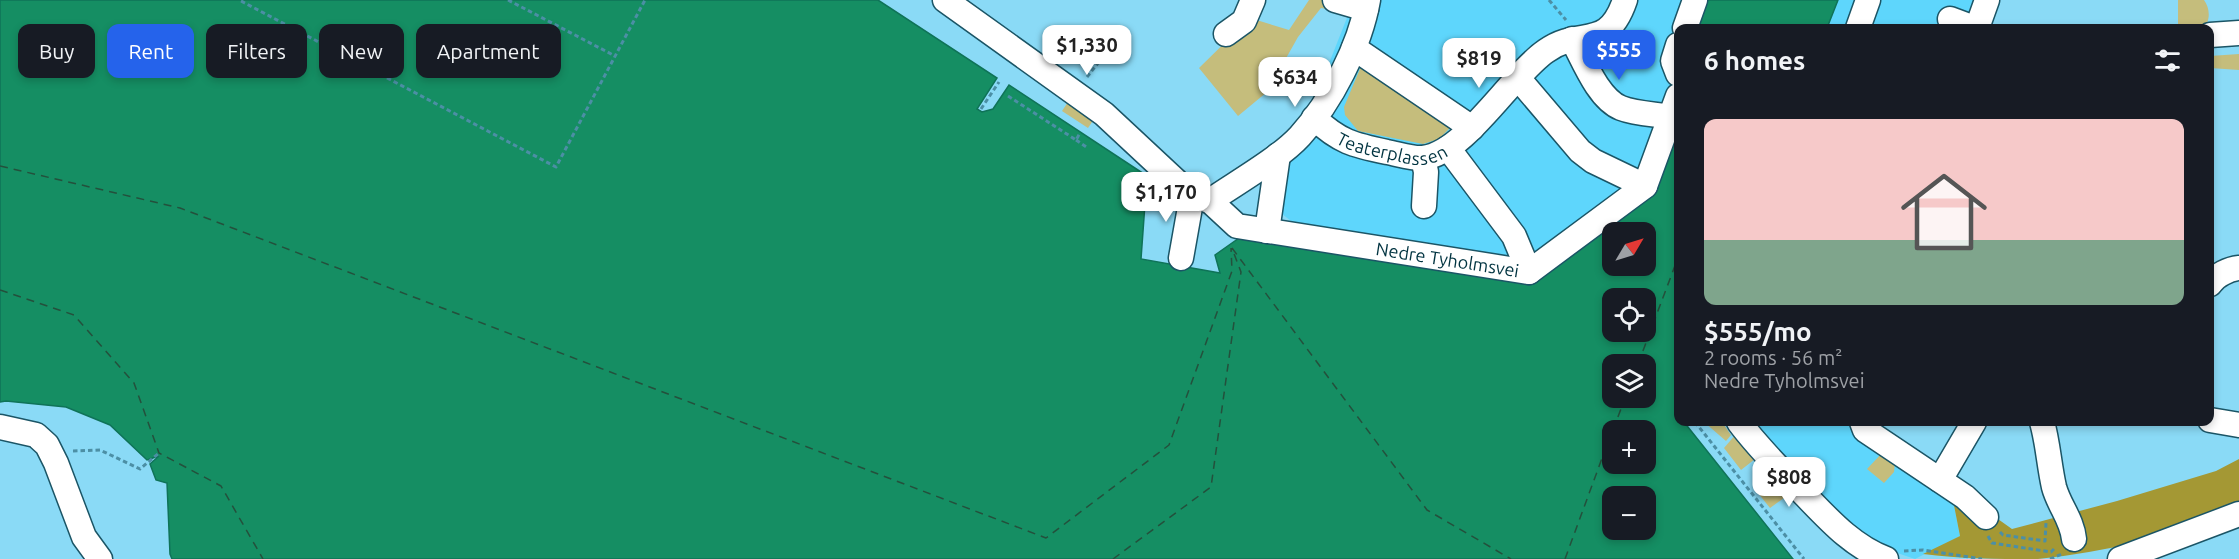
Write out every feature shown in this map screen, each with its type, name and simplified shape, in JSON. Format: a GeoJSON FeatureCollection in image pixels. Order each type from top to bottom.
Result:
{"type":"FeatureCollection","features":[{"type":"Feature","properties":{"kind":"street","name":"Nedre Tyholmsvei"},"geometry":{"type":"LineString","coordinates":[[945,0],[1104,114],[1201,199],[1237,226],[1529,272],[1645,186]]}},
{"type":"Feature","properties":{"kind":"street"},"geometry":{"type":"LineString","coordinates":[[1226,34],[1244,21],[1254,0]]}},
{"type":"Feature","properties":{"kind":"street"},"geometry":{"type":"LineString","coordinates":[[1181,258],[1201,199],[1278,154],[1299,137],[1328,97],[1354,48],[1367,5],[1335,0]]}},
{"type":"Feature","properties":{"kind":"street"},"geometry":{"type":"LineString","coordinates":[[1472,128],[1529,65],[1548,49],[1572,39],[1599,35],[1611,27],[1625,0]]}},
{"type":"Feature","properties":{"kind":"street"},"geometry":{"type":"LineString","coordinates":[[1686,24],[1695,0]]}},
{"type":"Feature","properties":{"kind":"street"},"geometry":{"type":"LineString","coordinates":[[1859,24],[1868,0]]}},
{"type":"Feature","properties":{"kind":"street"},"geometry":{"type":"LineString","coordinates":[[1978,24],[1987,0]]}},
{"type":"Feature","properties":{"kind":"street"},"geometry":{"type":"LineString","coordinates":[[1950,19],[1964,24]]}},
{"type":"Feature","properties":{"kind":"street"},"geometry":{"type":"LineString","coordinates":[[2214,35],[2239,33]]}},
{"type":"Feature","properties":{"kind":"street"},"geometry":{"type":"LineString","coordinates":[[1572,39],[1601,92],[1610,101],[1621,108],[1674,106]]}},
{"type":"Feature","properties":{"kind":"street","name":"Teaterplassen"},"geometry":{"type":"LineString","coordinates":[[1314,118],[1333,135],[1356,146],[1423,158],[1448,148],[1472,128],[1354,48]]}},
{"type":"Feature","properties":{"kind":"street"},"geometry":{"type":"LineString","coordinates":[[1518,78],[1580,151],[1593,161],[1645,186],[1674,109]]}},
{"type":"Feature","properties":{"kind":"street"},"geometry":{"type":"LineString","coordinates":[[1448,148],[1514,236],[1529,272]]}},
{"type":"Feature","properties":{"kind":"street"},"geometry":{"type":"LineString","coordinates":[[1267,231],[1278,154]]}},
{"type":"Feature","properties":{"kind":"street"},"geometry":{"type":"LineString","coordinates":[[1423,158],[1426,172],[1424,206]]}},
{"type":"Feature","properties":{"kind":"street"},"geometry":{"type":"LineString","coordinates":[[2214,278],[2233,268],[2239,268]]}},
{"type":"Feature","properties":{"kind":"street"},"geometry":{"type":"LineString","coordinates":[[2214,421],[2239,425]]}},
{"type":"Feature","properties":{"kind":"street"},"geometry":{"type":"LineString","coordinates":[[1742,426],[1754,443],[1839,530],[1881,557]]}},
{"type":"Feature","properties":{"kind":"street"},"geometry":{"type":"LineString","coordinates":[[1864,426],[1865,430],[1965,497],[1985,522]]}},
{"type":"Feature","properties":{"kind":"street"},"geometry":{"type":"LineString","coordinates":[[1940,480],[1972,426]]}},
{"type":"Feature","properties":{"kind":"street"},"geometry":{"type":"LineString","coordinates":[[2043,426],[2048,443],[2054,488],[2070,520],[2066,542]]}},
{"type":"Feature","properties":{"kind":"street"},"geometry":{"type":"LineString","coordinates":[[0,427],[36,435],[47,445],[84,537],[100,559]]}},
{"type":"Feature","properties":{"kind":"street"},"geometry":{"type":"LineString","coordinates":[[2120,559],[2239,514]]}},
{"type":"Feature","properties":{"kind":"path"},"geometry":{"type":"LineString","coordinates":[[508,0],[615,57]]}},
{"type":"Feature","properties":{"kind":"path"},"geometry":{"type":"LineString","coordinates":[[241,1],[556,167],[645,0]]}},
{"type":"Feature","properties":{"kind":"path"},"geometry":{"type":"LineString","coordinates":[[1549,0],[1569,24],[1572,39]]}},
{"type":"Feature","properties":{"kind":"path"},"geometry":{"type":"LineString","coordinates":[[1074,93],[1114,43]]}},
{"type":"Feature","properties":{"kind":"path"},"geometry":{"type":"LineString","coordinates":[[981,109],[999,82]]}},
{"type":"Feature","properties":{"kind":"path"},"geometry":{"type":"LineString","coordinates":[[1008,96],[1089,148]]}},
{"type":"Feature","properties":{"kind":"path"},"geometry":{"type":"LineString","coordinates":[[1076,140],[1080,133]]}},
{"type":"Feature","properties":{"kind":"path"},"geometry":{"type":"LineString","coordinates":[[1698,426],[1804,559]]}},
{"type":"Feature","properties":{"kind":"path"},"geometry":{"type":"LineString","coordinates":[[50,451],[100,450],[140,469],[159,453]]}},
{"type":"Feature","properties":{"kind":"path"},"geometry":{"type":"LineString","coordinates":[[1985,522],[1992,543],[2051,552],[2066,542]]}},
{"type":"Feature","properties":{"kind":"path"},"geometry":{"type":"LineString","coordinates":[[1985,522],[2002,535],[2045,541],[2046,522]]}},
{"type":"Feature","properties":{"kind":"path"},"geometry":{"type":"LineString","coordinates":[[1881,557],[1923,550],[1982,559]]}},
{"type":"Feature","properties":{"kind":"shaded area"},"geometry":{"type":"Polygon","coordinates":[[[0,0],[878,0],[997,78],[977,109],[982,112],[993,109],[1009,85],[1147,176],[1141,259],[1220,273],[1215,255],[1242,236],[1528,281],[1602,228],[1602,276],[1656,276],[1656,222],[1611,222],[1650,194],[1674,131],[1674,426],[1687,426],[1793,559],[172,559],[167,483],[156,480],[150,464],[159,456],[147,460],[110,425],[66,407],[0,402],[0,0]]]}},
{"type":"Feature","properties":{"kind":"shaded area"},"geometry":{"type":"Polygon","coordinates":[[[1309,0],[1341,0],[1338,11],[1321,8],[1298,37],[1267,92],[1238,116],[1199,68],[1250,18],[1289,30],[1309,0]]]}},
{"type":"Feature","properties":{"kind":"shaded area"},"geometry":{"type":"Polygon","coordinates":[[[1354,0],[1705,0],[1682,24],[1674,24],[1674,131],[1650,194],[1611,222],[1602,222],[1602,228],[1528,281],[1329,250],[1265,201],[1277,168],[1324,76],[1354,0]]]}},
{"type":"Feature","properties":{"kind":"shaded area"},"geometry":{"type":"Polygon","coordinates":[[[1705,0],[1838,0],[1829,24],[1696,24],[1705,0]]]}},
{"type":"Feature","properties":{"kind":"shaded area"},"geometry":{"type":"Polygon","coordinates":[[[1838,0],[1996,0],[1987,24],[1829,24],[1838,0]]]}},
{"type":"Feature","properties":{"kind":"shaded area"},"geometry":{"type":"Polygon","coordinates":[[[2178,0],[2204,0],[2209,14],[2206,24],[2178,24],[2178,0]]]}},
{"type":"Feature","properties":{"kind":"shaded area"},"geometry":{"type":"Polygon","coordinates":[[[2239,54],[2239,70],[2214,68],[2214,56],[2239,54]]]}},
{"type":"Feature","properties":{"kind":"shaded area"},"geometry":{"type":"Polygon","coordinates":[[[1364,59],[1455,123],[1439,139],[1423,144],[1358,131],[1345,115],[1344,107],[1364,59]]]}},
{"type":"Feature","properties":{"kind":"shaded area"},"geometry":{"type":"Polygon","coordinates":[[[1070,99],[1096,116],[1088,128],[1062,111],[1070,99]]]}},
{"type":"Feature","properties":{"kind":"shaded area"},"geometry":{"type":"Polygon","coordinates":[[[1709,426],[1725,426],[1731,435],[1726,441],[1709,426]]]}},
{"type":"Feature","properties":{"kind":"shaded area"},"geometry":{"type":"Polygon","coordinates":[[[1756,426],[1880,426],[1950,485],[1960,536],[1915,559],[1847,536],[1773,460],[1756,426]]]}},
{"type":"Feature","properties":{"kind":"shaded area"},"geometry":{"type":"Polygon","coordinates":[[[1736,434],[1755,459],[1741,470],[1724,448],[1736,434]]]}},
{"type":"Feature","properties":{"kind":"shaded area"},"geometry":{"type":"Polygon","coordinates":[[[1883,452],[1895,463],[1894,472],[1884,483],[1867,469],[1883,452]]]}},
{"type":"Feature","properties":{"kind":"shaded area"},"geometry":{"type":"Polygon","coordinates":[[[2239,459],[2239,513],[2190,528],[2140,542],[2038,559],[1966,558],[1923,554],[1960,536],[1950,485],[2012,529],[2216,471],[2239,459]]]}},
{"type":"Feature","properties":{"kind":"shaded area"},"geometry":{"type":"Polygon","coordinates":[[[1769,475],[1788,495],[1770,508],[1754,488],[1769,475]]]}},
{"type":"Feature","properties":{"kind":"ferry route"},"geometry":{"type":"LineString","coordinates":[[0,166],[180,208],[1046,538],[1169,445],[1232,271],[1231,248]]}},
{"type":"Feature","properties":{"kind":"ferry route"},"geometry":{"type":"LineString","coordinates":[[1232,248],[1427,510],[1511,559]]}},
{"type":"Feature","properties":{"kind":"ferry route"},"geometry":{"type":"LineString","coordinates":[[1113,559],[1211,487],[1241,272],[1233,251]]}},
{"type":"Feature","properties":{"kind":"ferry route"},"geometry":{"type":"LineString","coordinates":[[1642,354],[1674,268]]}},
{"type":"Feature","properties":{"kind":"ferry route"},"geometry":{"type":"LineString","coordinates":[[0,290],[74,315],[134,383],[159,453],[221,486],[263,559]]}},
{"type":"Feature","properties":{"kind":"ferry route"},"geometry":{"type":"LineString","coordinates":[[1617,420],[1621,408]]}},
{"type":"Feature","properties":{"kind":"ferry route"},"geometry":{"type":"LineString","coordinates":[[1565,559],[1602,458]]}}]}
